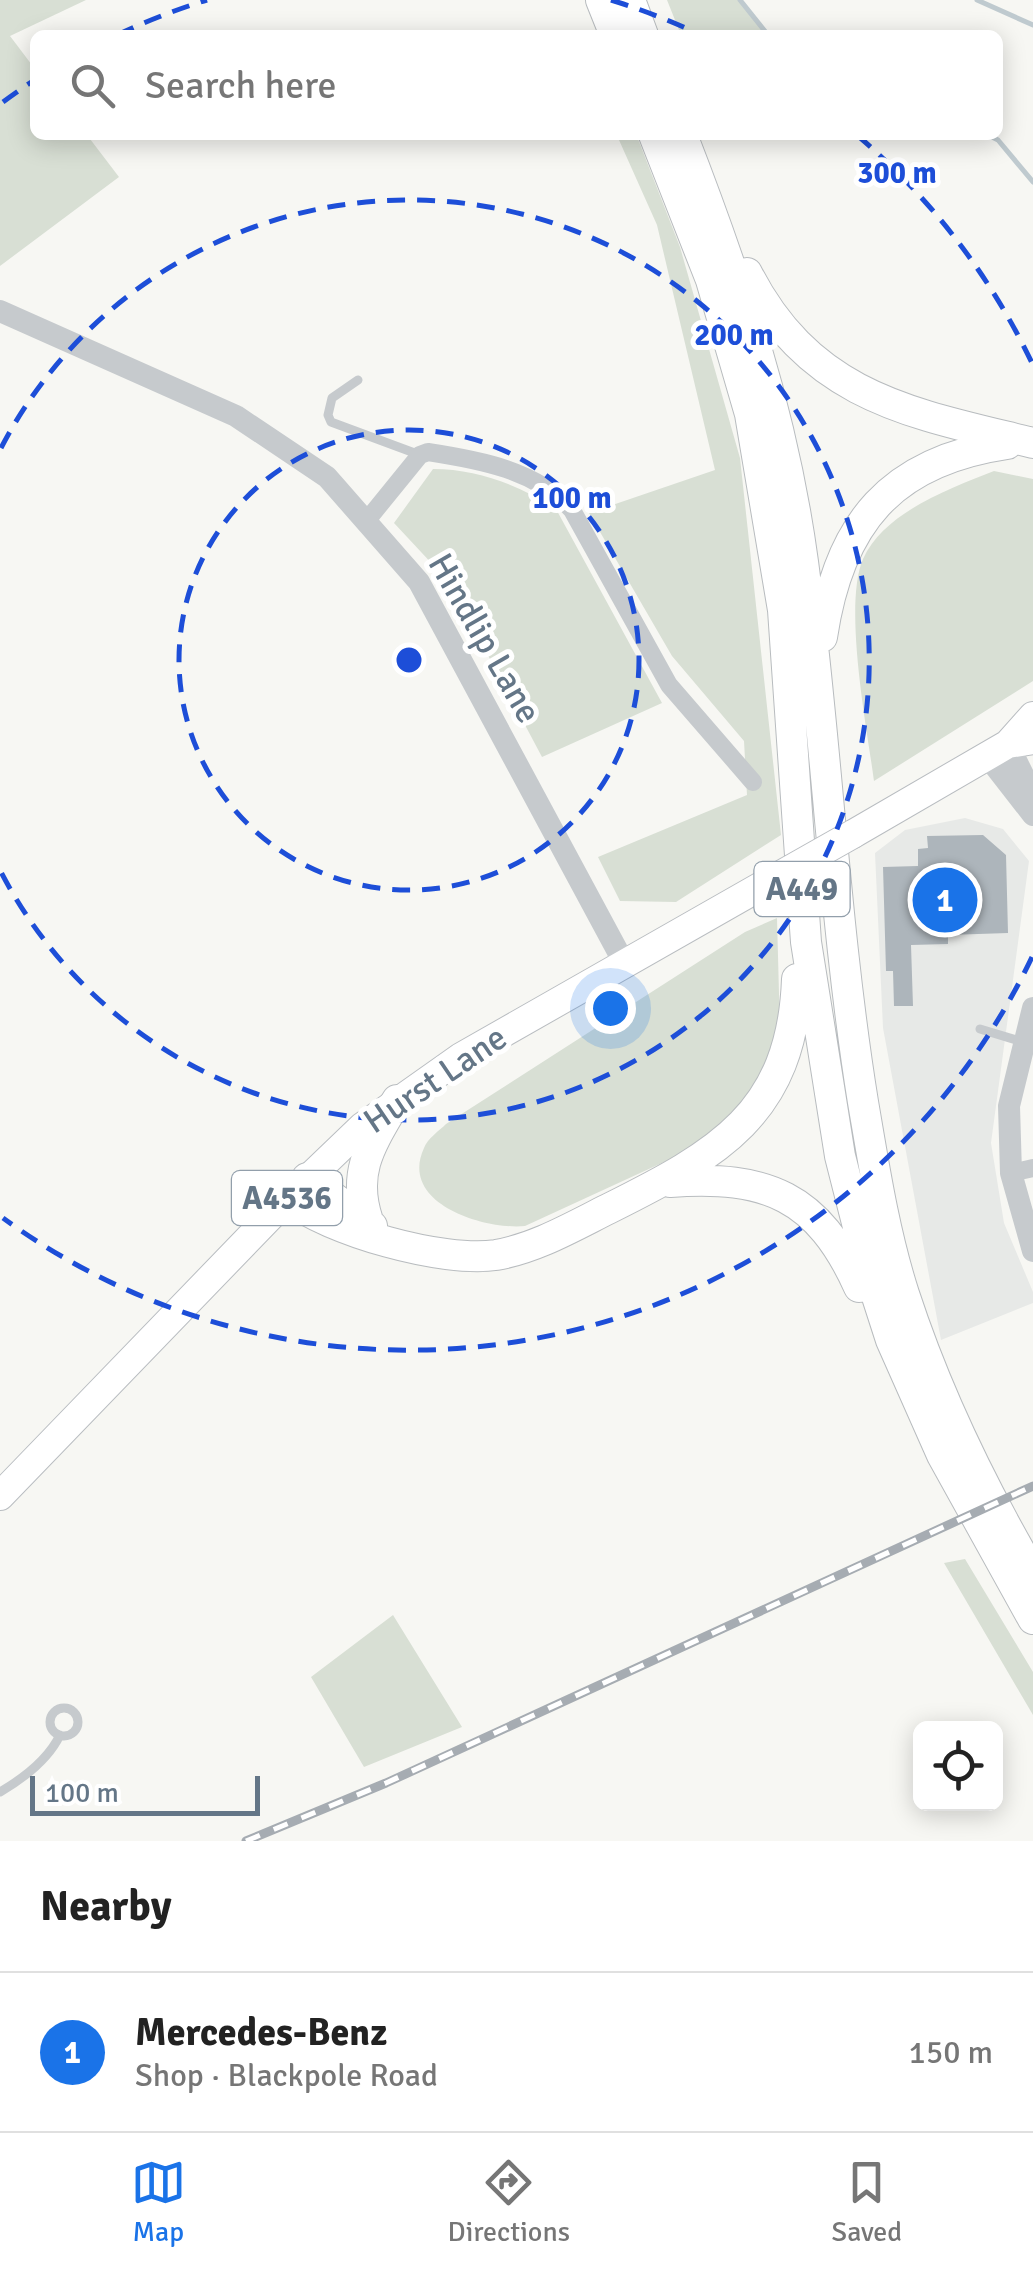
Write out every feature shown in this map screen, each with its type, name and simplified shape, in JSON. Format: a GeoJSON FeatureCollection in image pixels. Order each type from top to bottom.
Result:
{"type":"FeatureCollection","features":[{"type":"Feature","properties":{"kind":"highway"},"geometry":{"type":"LineString","coordinates":[[601,0],[613,30]]}},
{"type":"Feature","properties":{"kind":"highway"},"geometry":{"type":"LineString","coordinates":[[630,0],[642,30]]}},
{"type":"Feature","properties":{"kind":"highway","name":"A449"},"geometry":{"type":"LineString","coordinates":[[656,140],[710,280],[750,414],[784,610],[806,942],[840,1156],[891,1340],[942,1455],[1033,1619]]}},
{"type":"Feature","properties":{"kind":"highway","name":"A449"},"geometry":{"type":"LineString","coordinates":[[684,140],[717,226],[772,400],[803,560],[852,1031],[881,1203],[903,1291],[939,1391],[1033,1574]]}},
{"type":"Feature","properties":{"kind":"highway"},"geometry":{"type":"LineString","coordinates":[[717,226],[772,313],[823,366],[854,389],[919,416],[1029,442]]}},
{"type":"Feature","properties":{"kind":"highway"},"geometry":{"type":"LineString","coordinates":[[815,671],[834,577],[857,528],[875,504],[922,466],[948,455],[1029,442]]}},
{"type":"Feature","properties":{"kind":"highway"},"geometry":{"type":"LineString","coordinates":[[298,1188],[374,1228],[449,1256],[496,1255],[556,1235],[662,1182],[728,1140],[770,1088],[791,1044],[806,942]]}},
{"type":"Feature","properties":{"kind":"highway"},"geometry":{"type":"LineString","coordinates":[[374,1228],[360,1193],[361,1165],[397,1100]]}},
{"type":"Feature","properties":{"kind":"highway"},"geometry":{"type":"LineString","coordinates":[[662,1182],[714,1178],[766,1186],[806,1209],[842,1250],[891,1340]]}},
{"type":"Feature","properties":{"kind":"main road","name":"A4536"},"geometry":{"type":"LineString","coordinates":[[1009,747],[1033,716]]}},
{"type":"Feature","properties":{"kind":"main road","name":"Hurst Lane"},"geometry":{"type":"LineString","coordinates":[[0,1496],[298,1188],[397,1100],[624,961],[1009,747]]}},
{"type":"Feature","properties":{"kind":"street","name":"Hindlip Lane"},"geometry":{"type":"LineString","coordinates":[[0,311],[236,416],[328,477],[419,582],[624,961]]}},
{"type":"Feature","properties":{"kind":"street"},"geometry":{"type":"LineString","coordinates":[[368,519],[420,455],[448,455],[530,476],[553,489],[591,542],[669,685],[753,782]]}},
{"type":"Feature","properties":{"kind":"street"},"geometry":{"type":"LineString","coordinates":[[1009,747],[1033,793],[1033,812]]}},
{"type":"Feature","properties":{"kind":"street"},"geometry":{"type":"LineString","coordinates":[[1009,747],[1016,800],[1033,812]]}},
{"type":"Feature","properties":{"kind":"street"},"geometry":{"type":"LineString","coordinates":[[1033,1008],[1009,1106],[1033,1252]]}},
{"type":"Feature","properties":{"kind":"lane"},"geometry":{"type":"LineString","coordinates":[[358,380],[332,398],[328,414],[331,422],[420,455]]}},
{"type":"Feature","properties":{"kind":"lane"},"geometry":{"type":"LineString","coordinates":[[980,1029],[1025,1042]]}},
{"type":"Feature","properties":{"kind":"lane"},"geometry":{"type":"LineString","coordinates":[[0,1792],[53,1750],[60,1735]]}},
{"type":"Feature","properties":{"kind":"shaded area"},"geometry":{"type":"Polygon","coordinates":[[[0,0],[86,0],[10,36],[30,62],[30,140],[91,140],[119,177],[0,266],[0,0]]]}},
{"type":"Feature","properties":{"kind":"shaded area"},"geometry":{"type":"Polygon","coordinates":[[[667,0],[740,0],[764,30],[679,30],[667,0]]]}},
{"type":"Feature","properties":{"kind":"shaded area"},"geometry":{"type":"Polygon","coordinates":[[[619,140],[638,140],[680,247],[740,458],[781,835],[676,902],[620,901],[598,857],[747,795],[744,741],[672,656],[589,513],[715,470],[657,225],[619,140]]]}},
{"type":"Feature","properties":{"kind":"shaded area"},"geometry":{"type":"Polygon","coordinates":[[[433,469],[497,480],[556,509],[662,703],[542,757],[449,582],[394,523],[433,469]]]}},
{"type":"Feature","properties":{"kind":"shaded area"},"geometry":{"type":"Polygon","coordinates":[[[994,471],[1033,479],[1033,681],[874,781],[856,636],[857,580],[863,559],[873,542],[902,515],[994,471]]]}},
{"type":"Feature","properties":{"kind":"shaded area"},"geometry":{"type":"Polygon","coordinates":[[[965,818],[1003,829],[1029,861],[991,1143],[1004,1223],[1033,1292],[1033,1303],[941,1340],[883,1028],[875,853],[905,830],[965,818]]]}},
{"type":"Feature","properties":{"kind":"shaded area"},"geometry":{"type":"Polygon","coordinates":[[[777,918],[780,1031],[757,1086],[701,1145],[525,1226],[469,1218],[450,1210],[423,1184],[419,1168],[426,1145],[446,1124],[745,932],[777,918]]]}},
{"type":"Feature","properties":{"kind":"shaded area"},"geometry":{"type":"Polygon","coordinates":[[[965,1559],[1033,1672],[1033,1715],[944,1563],[965,1559]]]}},
{"type":"Feature","properties":{"kind":"shaded area"},"geometry":{"type":"Polygon","coordinates":[[[393,1615],[462,1727],[364,1767],[311,1677],[393,1615]]]}},
{"type":"Feature","properties":{"kind":"building"},"geometry":{"type":"Polygon","coordinates":[[[983,835],[1006,855],[1008,933],[948,935],[948,944],[911,945],[913,1006],[894,1006],[893,971],[886,971],[883,867],[918,866],[918,849],[928,848],[927,836],[983,835]]]}},
{"type":"Feature","properties":{"kind":"waterway"},"geometry":{"type":"LineString","coordinates":[[740,0],[764,30]]}},
{"type":"Feature","properties":{"kind":"waterway"},"geometry":{"type":"LineString","coordinates":[[977,0],[1033,25]]}},
{"type":"Feature","properties":{"kind":"waterway"},"geometry":{"type":"LineString","coordinates":[[998,140],[1033,182]]}},
{"type":"Feature","properties":{"kind":"railway"},"geometry":{"type":"LineString","coordinates":[[246,1841],[386,1783],[1033,1486]]}},
{"type":"Feature","properties":{"kind":"place","name":"Mercedes-Benz"},"geometry":{"type":"Point","coordinates":[945,900]}}]}
